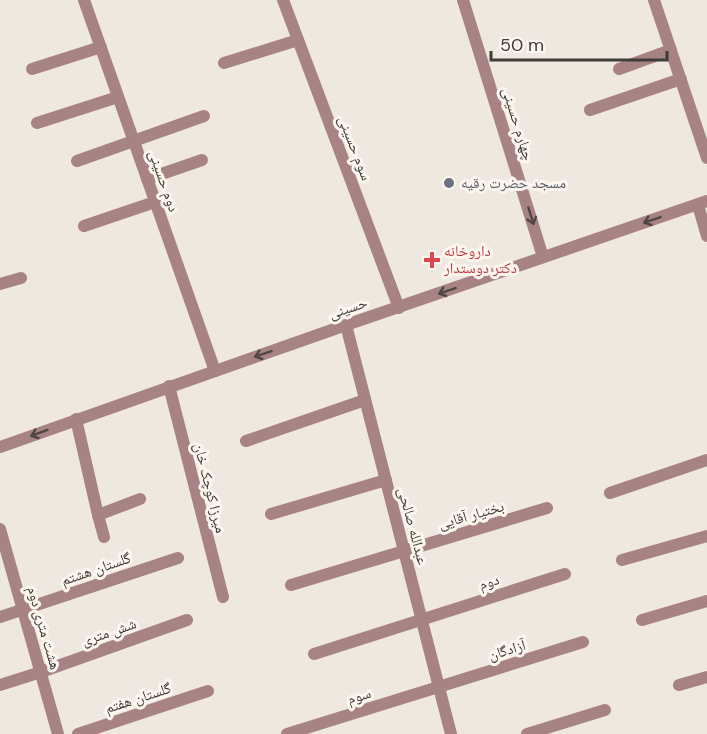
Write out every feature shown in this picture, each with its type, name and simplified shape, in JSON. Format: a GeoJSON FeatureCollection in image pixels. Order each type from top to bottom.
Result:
{"type":"FeatureCollection","features":[{"type":"Feature","properties":{"kind":"street","name":"دوم حسینی"},"geometry":{"type":"LineString","coordinates":[[84,0],[215,371]]}},
{"type":"Feature","properties":{"kind":"street","name":"سوم حسینی"},"geometry":{"type":"LineString","coordinates":[[283,0],[399,308]]}},
{"type":"Feature","properties":{"kind":"street","name":"چهارم حسینی"},"geometry":{"type":"LineString","coordinates":[[463,0],[543,257]]}},
{"type":"Feature","properties":{"kind":"street"},"geometry":{"type":"LineString","coordinates":[[654,0],[707,158]]}},
{"type":"Feature","properties":{"kind":"street"},"geometry":{"type":"LineString","coordinates":[[224,63],[298,40]]}},
{"type":"Feature","properties":{"kind":"street"},"geometry":{"type":"LineString","coordinates":[[32,69],[101,47]]}},
{"type":"Feature","properties":{"kind":"street"},"geometry":{"type":"LineString","coordinates":[[619,69],[671,50]]}},
{"type":"Feature","properties":{"kind":"street"},"geometry":{"type":"LineString","coordinates":[[590,110],[681,79]]}},
{"type":"Feature","properties":{"kind":"street"},"geometry":{"type":"LineString","coordinates":[[37,123],[118,97]]}},
{"type":"Feature","properties":{"kind":"street"},"geometry":{"type":"LineString","coordinates":[[77,161],[204,116]]}},
{"type":"Feature","properties":{"kind":"street"},"geometry":{"type":"LineString","coordinates":[[147,179],[202,160]]}},
{"type":"Feature","properties":{"kind":"street"},"geometry":{"type":"LineString","coordinates":[[84,225],[155,202]]}},
{"type":"Feature","properties":{"kind":"street"},"geometry":{"type":"LineString","coordinates":[[703,203],[707,236]]}},
{"type":"Feature","properties":{"kind":"street","name":"حسینی"},"geometry":{"type":"LineString","coordinates":[[0,447],[346,325],[703,203]]}},
{"type":"Feature","properties":{"kind":"street"},"geometry":{"type":"LineString","coordinates":[[0,284],[21,278]]}},
{"type":"Feature","properties":{"kind":"street","name":"عبدالله صالحی"},"geometry":{"type":"LineString","coordinates":[[346,325],[451,734]]}},
{"type":"Feature","properties":{"kind":"street","name":"میرزا کوچک خان"},"geometry":{"type":"LineString","coordinates":[[169,387],[223,597]]}},
{"type":"Feature","properties":{"kind":"street"},"geometry":{"type":"LineString","coordinates":[[246,441],[365,400]]}},
{"type":"Feature","properties":{"kind":"street"},"geometry":{"type":"LineString","coordinates":[[76,419],[104,537]]}},
{"type":"Feature","properties":{"kind":"street"},"geometry":{"type":"LineString","coordinates":[[610,492],[707,460]]}},
{"type":"Feature","properties":{"kind":"street"},"geometry":{"type":"LineString","coordinates":[[271,514],[386,480]]}},
{"type":"Feature","properties":{"kind":"street"},"geometry":{"type":"LineString","coordinates":[[98,514],[140,499]]}},
{"type":"Feature","properties":{"kind":"street","name":"بختیار آقایی"},"geometry":{"type":"LineString","coordinates":[[291,585],[547,508]]}},
{"type":"Feature","properties":{"kind":"street","name":"هشت متری دوم"},"geometry":{"type":"LineString","coordinates":[[0,530],[58,734]]}},
{"type":"Feature","properties":{"kind":"street"},"geometry":{"type":"LineString","coordinates":[[622,560],[707,536]]}},
{"type":"Feature","properties":{"kind":"street","name":"گلستان هشتم"},"geometry":{"type":"LineString","coordinates":[[0,617],[178,558]]}},
{"type":"Feature","properties":{"kind":"street","name":"دوم"},"geometry":{"type":"LineString","coordinates":[[314,654],[565,574]]}},
{"type":"Feature","properties":{"kind":"street"},"geometry":{"type":"LineString","coordinates":[[642,620],[707,601]]}},
{"type":"Feature","properties":{"kind":"street","name":"شش متری"},"geometry":{"type":"LineString","coordinates":[[0,685],[186,620]]}},
{"type":"Feature","properties":{"kind":"street","name":"آزادگان"},"geometry":{"type":"LineString","coordinates":[[439,687],[583,642]]}},
{"type":"Feature","properties":{"kind":"street"},"geometry":{"type":"LineString","coordinates":[[679,685],[707,677]]}},
{"type":"Feature","properties":{"kind":"street","name":"سوم"},"geometry":{"type":"LineString","coordinates":[[287,734],[439,687]]}},
{"type":"Feature","properties":{"kind":"street","name":"گلستان هفتم"},"geometry":{"type":"LineString","coordinates":[[78,734],[208,691]]}},
{"type":"Feature","properties":{"kind":"street"},"geometry":{"type":"LineString","coordinates":[[527,734],[605,710]]}},
{"type":"Feature","properties":{"kind":"place","name":"مسجد حضرت رقیه"},"geometry":{"type":"Point","coordinates":[449,183]}},
{"type":"Feature","properties":{"kind":"place","name":"داروخانه دکتر دوستدار"},"geometry":{"type":"Point","coordinates":[432,260]}}]}
